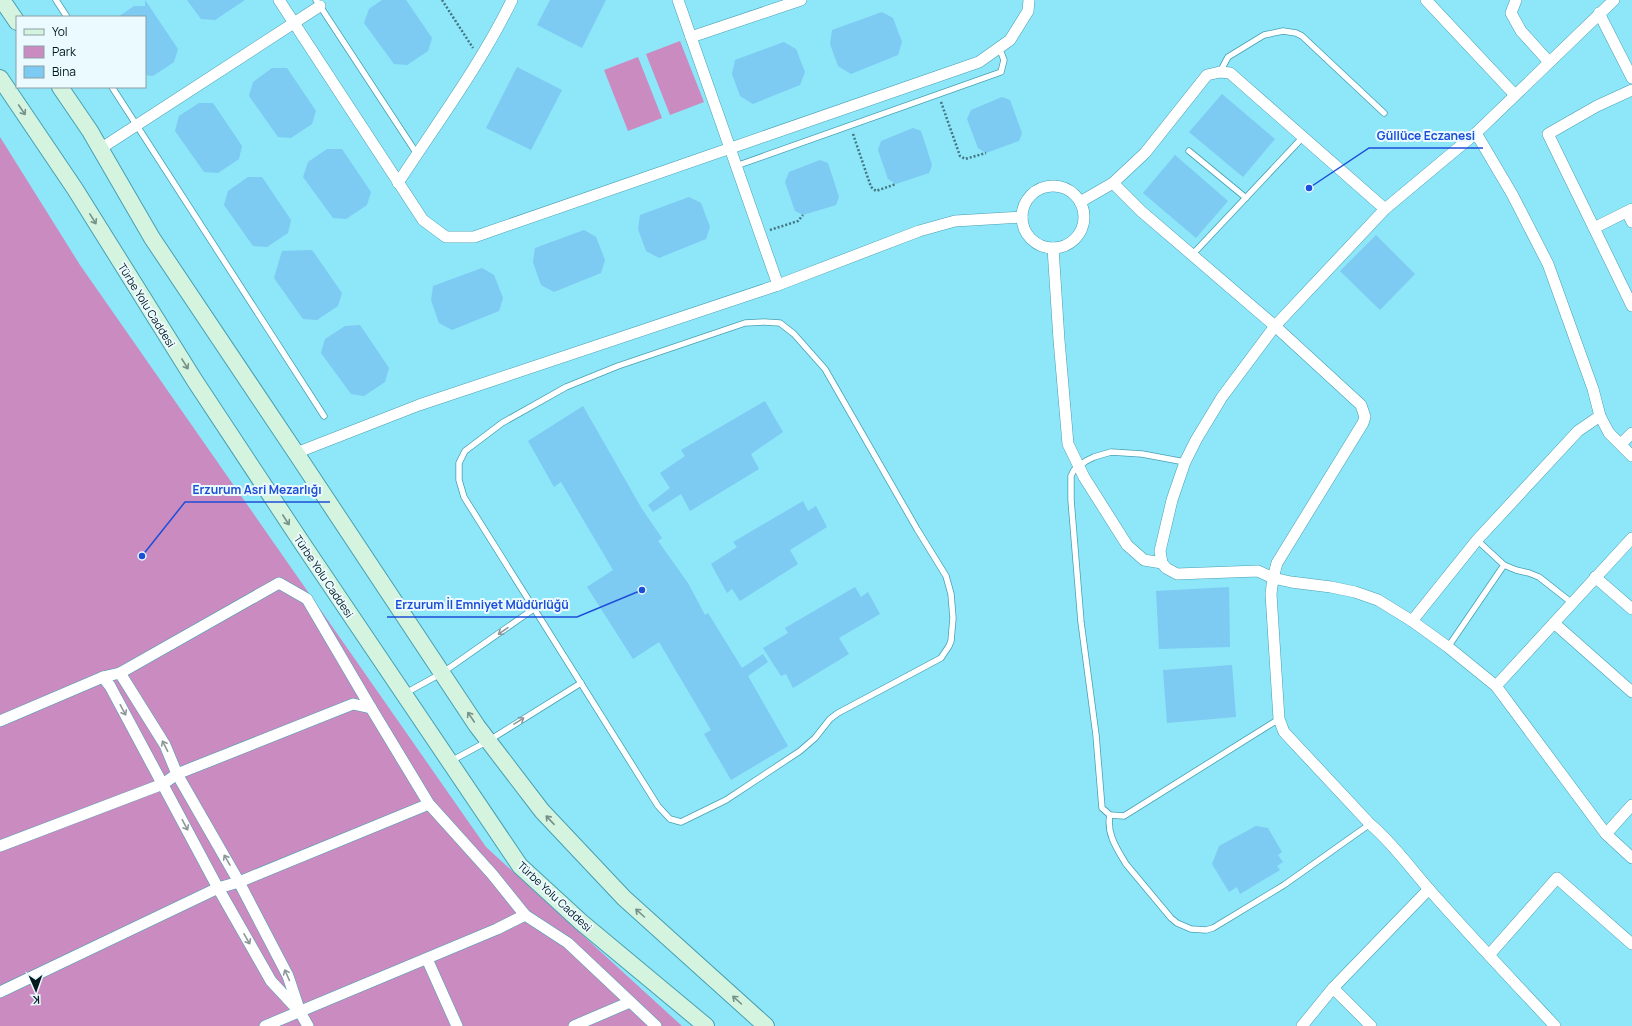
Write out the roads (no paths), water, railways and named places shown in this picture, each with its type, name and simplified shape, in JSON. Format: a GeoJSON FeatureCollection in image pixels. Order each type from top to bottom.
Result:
{"type":"FeatureCollection","features":[{"type":"Feature","properties":{"kind":"street"},"geometry":{"type":"LineString","coordinates":[[2,0],[16,21]]}},
{"type":"Feature","properties":{"kind":"street"},"geometry":{"type":"LineString","coordinates":[[279,0],[423,220],[446,237],[474,237],[979,62],[1010,40],[1028,11],[1029,0]]}},
{"type":"Feature","properties":{"kind":"street"},"geometry":{"type":"LineString","coordinates":[[398,183],[480,58],[499,27],[512,0]]}},
{"type":"Feature","properties":{"kind":"street"},"geometry":{"type":"LineString","coordinates":[[678,0],[778,285]]}},
{"type":"Feature","properties":{"kind":"street"},"geometry":{"type":"LineString","coordinates":[[691,36],[801,0]]}},
{"type":"Feature","properties":{"kind":"street"},"geometry":{"type":"LineString","coordinates":[[1426,0],[1515,95]]}},
{"type":"Feature","properties":{"kind":"street"},"geometry":{"type":"LineString","coordinates":[[1516,0],[1511,13],[1521,32],[1549,62]]}},
{"type":"Feature","properties":{"kind":"street"},"geometry":{"type":"LineString","coordinates":[[1614,0],[1476,133],[1385,209],[1275,326],[1222,397],[1196,440],[1185,462],[1172,500],[1160,551],[1162,563],[1166,568],[1177,574],[1258,571],[1273,578],[1355,592],[1378,600],[1412,621],[1448,647],[1496,686],[1606,834],[1632,858]]}},
{"type":"Feature","properties":{"kind":"street"},"geometry":{"type":"LineString","coordinates":[[100,149],[294,23],[318,3]]}},
{"type":"Feature","properties":{"kind":"street"},"geometry":{"type":"LineString","coordinates":[[1599,13],[1632,78]]}},
{"type":"Feature","properties":{"kind":"street"},"geometry":{"type":"LineString","coordinates":[[1080,202],[1113,183],[1145,152],[1206,75],[1220,72],[1230,73],[1385,209]]}},
{"type":"Feature","properties":{"kind":"street","name":"Türbe Yolu Caddesi"},"geometry":{"type":"LineString","coordinates":[[0,78],[74,189],[195,381],[403,694],[520,866],[581,922],[706,1026]]}},
{"type":"Feature","properties":{"kind":"street"},"geometry":{"type":"LineString","coordinates":[[61,88],[100,149],[152,238],[488,741],[542,811],[624,898],[766,1026]]}},
{"type":"Feature","properties":{"kind":"street"},"geometry":{"type":"LineString","coordinates":[[1632,90],[1597,106],[1548,134],[1632,306]]}},
{"type":"Feature","properties":{"kind":"street"},"geometry":{"type":"LineString","coordinates":[[1476,133],[1512,194],[1548,264],[1593,389],[1600,416],[1609,433],[1632,456]]}},
{"type":"Feature","properties":{"kind":"street"},"geometry":{"type":"LineString","coordinates":[[1113,183],[1141,211],[1275,326],[1353,396],[1361,405],[1365,417],[1363,423],[1291,538],[1277,563],[1273,578],[1271,594],[1279,719],[1284,732],[1370,824],[1384,836],[1429,889],[1555,1026]]}},
{"type":"Feature","properties":{"kind":"street"},"geometry":{"type":"LineString","coordinates":[[1055,186],[1065,189],[1074,194],[1080,202],[1084,212],[1084,222],[1081,231],[1069,244],[1053,248],[1044,247],[1035,243],[1028,236],[1023,227],[1023,208],[1028,198],[1036,191],[1045,187],[1055,186]]}},
{"type":"Feature","properties":{"kind":"street"},"geometry":{"type":"LineString","coordinates":[[1594,228],[1629,211],[1632,222]]}},
{"type":"Feature","properties":{"kind":"street"},"geometry":{"type":"LineString","coordinates":[[296,453],[419,405],[778,285],[919,231],[955,222],[1022,217]]}},
{"type":"Feature","properties":{"kind":"street"},"geometry":{"type":"LineString","coordinates":[[1053,248],[1068,444],[1084,477],[1127,545],[1144,560],[1162,563]]}},
{"type":"Feature","properties":{"kind":"street"},"geometry":{"type":"LineString","coordinates":[[1412,621],[1477,540],[1578,431],[1600,416]]}},
{"type":"Feature","properties":{"kind":"street"},"geometry":{"type":"LineString","coordinates":[[1621,444],[1632,433]]}},
{"type":"Feature","properties":{"kind":"street"},"geometry":{"type":"LineString","coordinates":[[1496,686],[1632,538]]}},
{"type":"Feature","properties":{"kind":"street"},"geometry":{"type":"LineString","coordinates":[[1595,577],[1632,609]]}},
{"type":"Feature","properties":{"kind":"street"},"geometry":{"type":"LineString","coordinates":[[0,721],[103,677],[120,673],[279,583],[307,599],[371,708],[430,804],[492,874],[525,915],[568,944],[656,1026]]}},
{"type":"Feature","properties":{"kind":"street"},"geometry":{"type":"LineString","coordinates":[[1554,623],[1632,692]]}},
{"type":"Feature","properties":{"kind":"street"},"geometry":{"type":"LineString","coordinates":[[120,673],[165,745],[177,774],[239,882],[288,976],[300,1012],[308,1026]]}},
{"type":"Feature","properties":{"kind":"street"},"geometry":{"type":"LineString","coordinates":[[103,677],[110,686],[218,888],[271,981],[300,1012]]}},
{"type":"Feature","properties":{"kind":"street"},"geometry":{"type":"LineString","coordinates":[[0,846],[163,784],[177,774],[354,704],[371,708]]}},
{"type":"Feature","properties":{"kind":"street"},"geometry":{"type":"LineString","coordinates":[[0,992],[218,888],[239,882],[430,804]]}},
{"type":"Feature","properties":{"kind":"street"},"geometry":{"type":"LineString","coordinates":[[1606,834],[1632,805]]}},
{"type":"Feature","properties":{"kind":"street"},"geometry":{"type":"LineString","coordinates":[[1489,955],[1557,878],[1632,944]]}},
{"type":"Feature","properties":{"kind":"street"},"geometry":{"type":"LineString","coordinates":[[1302,1026],[1333,988],[1429,889]]}},
{"type":"Feature","properties":{"kind":"street"},"geometry":{"type":"LineString","coordinates":[[265,1026],[427,959],[497,929],[525,915]]}},
{"type":"Feature","properties":{"kind":"street"},"geometry":{"type":"LineString","coordinates":[[427,959],[457,1026]]}},
{"type":"Feature","properties":{"kind":"street"},"geometry":{"type":"LineString","coordinates":[[1333,988],[1371,1026]]}},
{"type":"Feature","properties":{"kind":"street"},"geometry":{"type":"LineString","coordinates":[[574,1026],[630,1002]]}},
{"type":"Feature","properties":{"kind":"lane"},"geometry":{"type":"LineString","coordinates":[[56,0],[66,16]]}},
{"type":"Feature","properties":{"kind":"lane"},"geometry":{"type":"LineString","coordinates":[[318,3],[417,154]]}},
{"type":"Feature","properties":{"kind":"lane"},"geometry":{"type":"LineString","coordinates":[[1220,72],[1228,57],[1264,35],[1276,31],[1290,31],[1302,36],[1384,113]]}},
{"type":"Feature","properties":{"kind":"lane"},"geometry":{"type":"LineString","coordinates":[[736,166],[1001,72],[1004,60],[999,47]]}},
{"type":"Feature","properties":{"kind":"lane"},"geometry":{"type":"LineString","coordinates":[[113,88],[324,416]]}},
{"type":"Feature","properties":{"kind":"lane"},"geometry":{"type":"LineString","coordinates":[[1192,255],[1304,138]]}},
{"type":"Feature","properties":{"kind":"lane"},"geometry":{"type":"LineString","coordinates":[[1189,150],[1246,198]]}},
{"type":"Feature","properties":{"kind":"lane"},"geometry":{"type":"LineString","coordinates":[[745,322],[780,323],[794,334],[825,369],[917,529],[946,576],[951,594],[953,618],[951,641],[941,658],[830,718],[815,738],[800,751],[726,800],[681,822],[670,820],[658,806],[535,608],[464,497],[459,480],[459,463],[465,451],[502,423],[566,387],[618,366],[745,322]]}},
{"type":"Feature","properties":{"kind":"lane"},"geometry":{"type":"LineString","coordinates":[[1185,462],[1142,454],[1116,452],[1094,457],[1078,466],[1071,476],[1071,500],[1081,622],[1096,735],[1102,808],[1110,816],[1124,816],[1279,719]]}},
{"type":"Feature","properties":{"kind":"lane"},"geometry":{"type":"LineString","coordinates":[[1477,540],[1504,565],[1516,570],[1529,572],[1539,577],[1572,603]]}},
{"type":"Feature","properties":{"kind":"lane"},"geometry":{"type":"LineString","coordinates":[[1448,647],[1504,565]]}},
{"type":"Feature","properties":{"kind":"lane"},"geometry":{"type":"LineString","coordinates":[[403,694],[442,673],[535,608]]}},
{"type":"Feature","properties":{"kind":"lane"},"geometry":{"type":"LineString","coordinates":[[449,762],[488,741],[581,683]]}},
{"type":"Feature","properties":{"kind":"lane"},"geometry":{"type":"LineString","coordinates":[[1110,816],[1110,832],[1126,864],[1171,918],[1184,926],[1198,930],[1213,928],[1284,885],[1370,824]]}},
{"type":"Feature","properties":{"kind":"place","name":"Güllüce Eczanesi"},"geometry":{"type":"Point","coordinates":[1309,188]}},
{"type":"Feature","properties":{"kind":"place","name":"Erzurum Asri Mezarlığı"},"geometry":{"type":"Point","coordinates":[142,556]}},
{"type":"Feature","properties":{"kind":"place","name":"Erzurum İl Emniyet Müdürlüğü"},"geometry":{"type":"Point","coordinates":[642,590]}}]}
